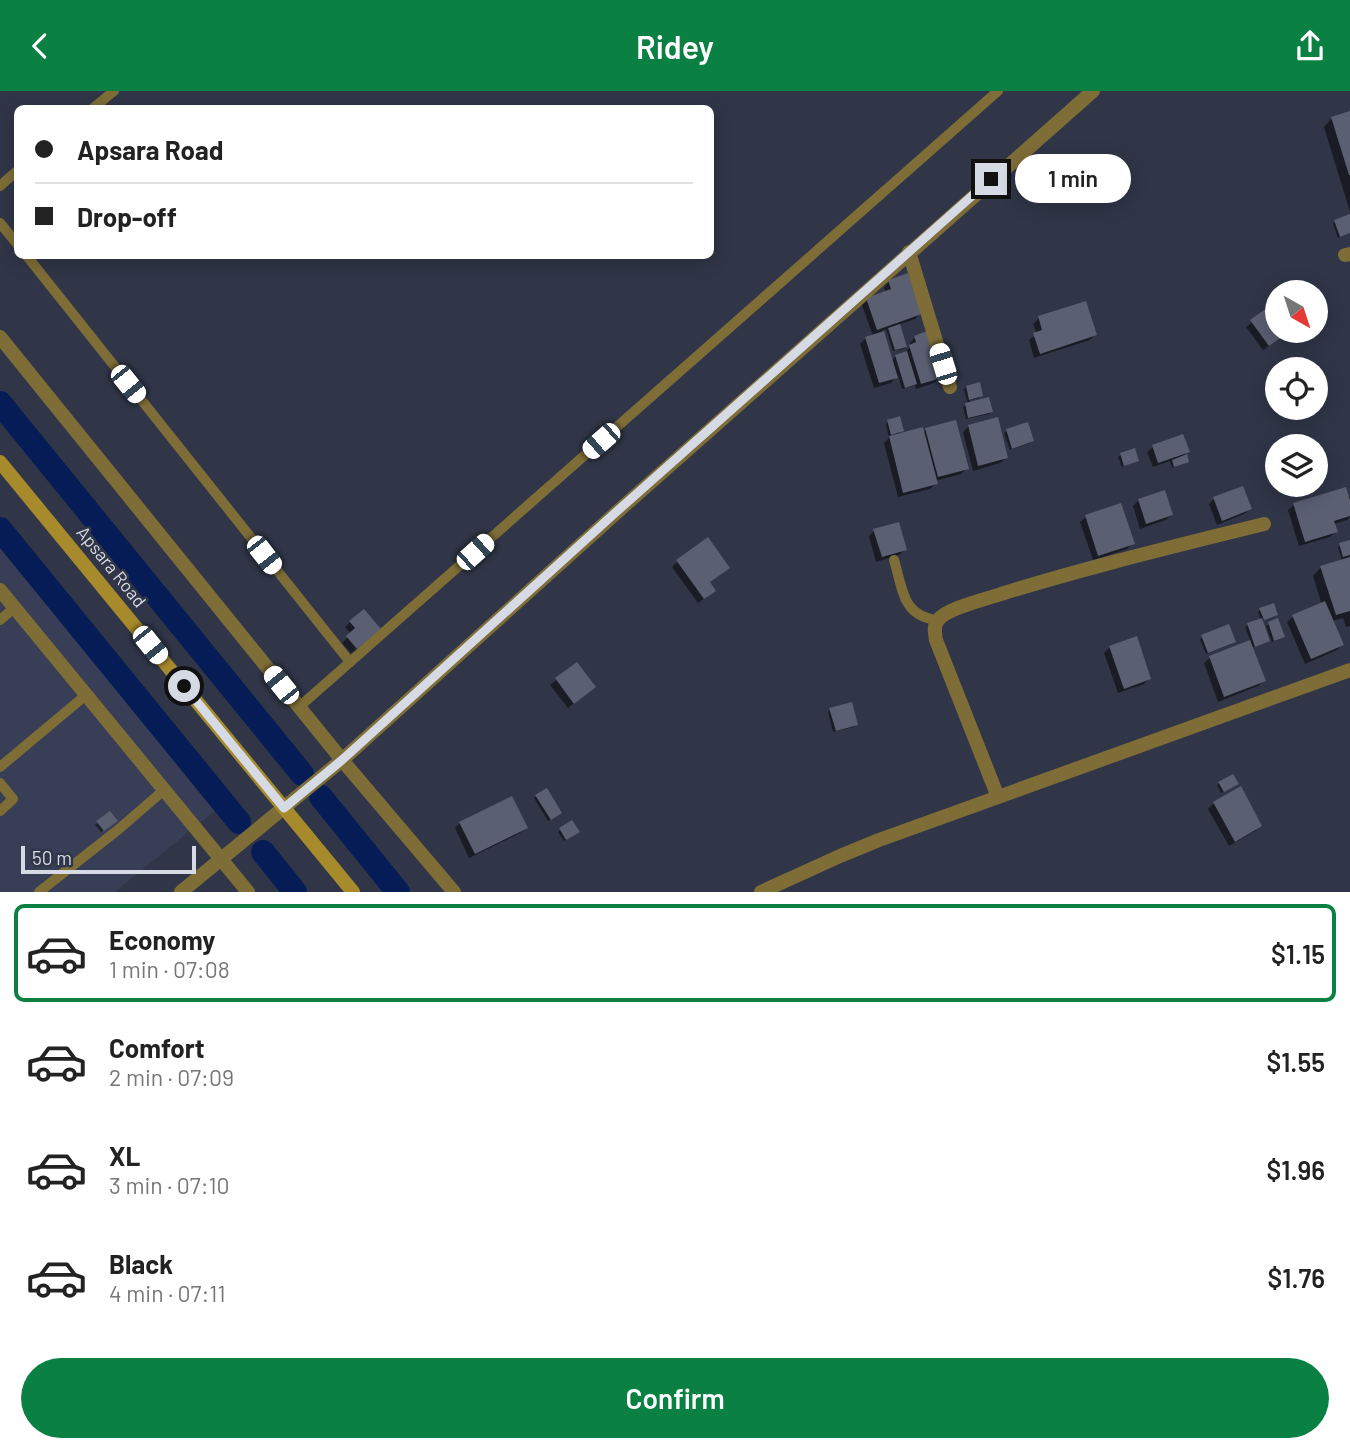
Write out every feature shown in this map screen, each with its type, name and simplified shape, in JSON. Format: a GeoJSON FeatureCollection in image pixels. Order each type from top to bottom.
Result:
{"type":"FeatureCollection","features":[{"type":"Feature","properties":{"kind":"street"},"geometry":{"type":"LineString","coordinates":[[180,892],[342,760],[909,252],[1093,91]]}},
{"type":"Feature","properties":{"kind":"street"},"geometry":{"type":"LineString","coordinates":[[909,252],[950,387]]}},
{"type":"Feature","properties":{"kind":"street"},"geometry":{"type":"LineString","coordinates":[[0,337],[342,760],[454,892]]}},
{"type":"Feature","properties":{"kind":"street","name":"Apsara Road"},"geometry":{"type":"LineString","coordinates":[[0,462],[353,892]]}},
{"type":"Feature","properties":{"kind":"street"},"geometry":{"type":"LineString","coordinates":[[998,797],[936,640],[934,628],[938,619],[967,605],[1061,575],[1264,524]]}},
{"type":"Feature","properties":{"kind":"street"},"geometry":{"type":"LineString","coordinates":[[0,590],[248,892]]}},
{"type":"Feature","properties":{"kind":"street"},"geometry":{"type":"LineString","coordinates":[[761,892],[849,852],[1350,670]]}},
{"type":"Feature","properties":{"kind":"lane"},"geometry":{"type":"LineString","coordinates":[[97,105],[114,91]]}},
{"type":"Feature","properties":{"kind":"lane"},"geometry":{"type":"LineString","coordinates":[[299,707],[998,91]]}},
{"type":"Feature","properties":{"kind":"lane"},"geometry":{"type":"LineString","coordinates":[[0,186],[14,174]]}},
{"type":"Feature","properties":{"kind":"lane"},"geometry":{"type":"LineString","coordinates":[[0,223],[14,240]]}},
{"type":"Feature","properties":{"kind":"lane"},"geometry":{"type":"LineString","coordinates":[[29,259],[350,662]]}},
{"type":"Feature","properties":{"kind":"lane"},"geometry":{"type":"LineString","coordinates":[[894,560],[908,607],[924,618],[938,619]]}},
{"type":"Feature","properties":{"kind":"lane"},"geometry":{"type":"LineString","coordinates":[[0,620],[14,608]]}},
{"type":"Feature","properties":{"kind":"lane"},"geometry":{"type":"LineString","coordinates":[[0,767],[86,695]]}},
{"type":"Feature","properties":{"kind":"lane"},"geometry":{"type":"LineString","coordinates":[[0,783],[13,799],[0,811]]}},
{"type":"Feature","properties":{"kind":"lane"},"geometry":{"type":"LineString","coordinates":[[39,892],[164,790]]}},
{"type":"Feature","properties":{"kind":"shaded area"},"geometry":{"type":"Polygon","coordinates":[[[0,539],[218,808],[115,892],[0,892],[0,539]]]}},
{"type":"Feature","properties":{"kind":"building"},"geometry":{"type":"Polygon","coordinates":[[[1350,111],[1350,175],[1349,175],[1331,117],[1350,111]]]}},
{"type":"Feature","properties":{"kind":"building"},"geometry":{"type":"Polygon","coordinates":[[[1350,214],[1350,233],[1340,237],[1334,220],[1350,214]]]}},
{"type":"Feature","properties":{"kind":"building"},"geometry":{"type":"Polygon","coordinates":[[[908,273],[922,314],[877,330],[866,298],[891,289],[888,280],[908,273]]]}},
{"type":"Feature","properties":{"kind":"building"},"geometry":{"type":"Polygon","coordinates":[[[1086,301],[1097,335],[1040,354],[1033,333],[1042,330],[1038,316],[1086,301]]]}},
{"type":"Feature","properties":{"kind":"building"},"geometry":{"type":"Polygon","coordinates":[[[1265,309],[1265,341],[1250,320],[1265,309]]]}},
{"type":"Feature","properties":{"kind":"building"},"geometry":{"type":"Polygon","coordinates":[[[900,324],[907,347],[895,350],[888,328],[900,324]]]}},
{"type":"Feature","properties":{"kind":"building"},"geometry":{"type":"Polygon","coordinates":[[[884,331],[898,378],[879,383],[865,337],[884,331]]]}},
{"type":"Feature","properties":{"kind":"building"},"geometry":{"type":"Polygon","coordinates":[[[927,331],[941,378],[921,384],[909,345],[916,342],[914,336],[927,331]]]}},
{"type":"Feature","properties":{"kind":"building"},"geometry":{"type":"Polygon","coordinates":[[[907,351],[917,384],[905,388],[895,355],[907,351]]]}},
{"type":"Feature","properties":{"kind":"building"},"geometry":{"type":"Polygon","coordinates":[[[980,382],[983,396],[969,400],[966,386],[980,382]]]}},
{"type":"Feature","properties":{"kind":"building"},"geometry":{"type":"Polygon","coordinates":[[[989,397],[993,412],[968,418],[965,403],[989,397]]]}},
{"type":"Feature","properties":{"kind":"building"},"geometry":{"type":"Polygon","coordinates":[[[900,416],[904,431],[891,435],[887,420],[900,416]]]}},
{"type":"Feature","properties":{"kind":"building"},"geometry":{"type":"Polygon","coordinates":[[[998,417],[1008,458],[978,466],[968,425],[998,417]]]}},
{"type":"Feature","properties":{"kind":"building"},"geometry":{"type":"Polygon","coordinates":[[[956,420],[969,469],[938,477],[925,428],[956,420]]]}},
{"type":"Feature","properties":{"kind":"building"},"geometry":{"type":"Polygon","coordinates":[[[1028,422],[1034,441],[1012,449],[1006,429],[1028,422]]]}},
{"type":"Feature","properties":{"kind":"building"},"geometry":{"type":"Polygon","coordinates":[[[923,427],[938,484],[903,493],[889,436],[923,427]]]}},
{"type":"Feature","properties":{"kind":"building"},"geometry":{"type":"Polygon","coordinates":[[[1183,434],[1190,452],[1158,463],[1152,445],[1183,434]]]}},
{"type":"Feature","properties":{"kind":"building"},"geometry":{"type":"Polygon","coordinates":[[[1135,448],[1139,461],[1124,466],[1120,453],[1135,448]]]}},
{"type":"Feature","properties":{"kind":"building"},"geometry":{"type":"Polygon","coordinates":[[[1187,454],[1189,462],[1174,467],[1172,460],[1187,454]]]}},
{"type":"Feature","properties":{"kind":"building"},"geometry":{"type":"Polygon","coordinates":[[[1243,486],[1252,509],[1222,521],[1213,497],[1243,486]]]}},
{"type":"Feature","properties":{"kind":"building"},"geometry":{"type":"Polygon","coordinates":[[[1346,487],[1350,500],[1350,516],[1334,521],[1338,532],[1305,542],[1293,503],[1313,497],[1328,497],[1328,492],[1346,487]]]}},
{"type":"Feature","properties":{"kind":"building"},"geometry":{"type":"Polygon","coordinates":[[[1165,490],[1173,515],[1146,524],[1138,499],[1165,490]]]}},
{"type":"Feature","properties":{"kind":"building"},"geometry":{"type":"Polygon","coordinates":[[[1121,503],[1135,544],[1098,556],[1085,515],[1121,503]]]}},
{"type":"Feature","properties":{"kind":"building"},"geometry":{"type":"Polygon","coordinates":[[[899,522],[907,550],[882,557],[873,529],[899,522]]]}},
{"type":"Feature","properties":{"kind":"building"},"geometry":{"type":"Polygon","coordinates":[[[708,537],[730,568],[710,582],[716,591],[704,599],[676,560],[708,537]]]}},
{"type":"Feature","properties":{"kind":"building"},"geometry":{"type":"Polygon","coordinates":[[[1350,540],[1350,555],[1343,557],[1339,543],[1350,540]]]}},
{"type":"Feature","properties":{"kind":"building"},"geometry":{"type":"Polygon","coordinates":[[[1350,557],[1350,611],[1336,615],[1320,566],[1350,557]]]}},
{"type":"Feature","properties":{"kind":"building"},"geometry":{"type":"Polygon","coordinates":[[[1325,601],[1344,645],[1311,659],[1292,615],[1325,601]]]}},
{"type":"Feature","properties":{"kind":"building"},"geometry":{"type":"Polygon","coordinates":[[[1274,603],[1278,615],[1264,620],[1259,608],[1274,603]]]}},
{"type":"Feature","properties":{"kind":"building"},"geometry":{"type":"Polygon","coordinates":[[[364,609],[381,629],[357,649],[346,636],[355,628],[349,621],[364,609]]]}},
{"type":"Feature","properties":{"kind":"building"},"geometry":{"type":"Polygon","coordinates":[[[1262,618],[1270,641],[1255,647],[1247,623],[1262,618]]]}},
{"type":"Feature","properties":{"kind":"building"},"geometry":{"type":"Polygon","coordinates":[[[1278,618],[1285,637],[1274,641],[1268,622],[1278,618]]]}},
{"type":"Feature","properties":{"kind":"building"},"geometry":{"type":"Polygon","coordinates":[[[1229,624],[1236,642],[1208,653],[1201,635],[1229,624]]]}},
{"type":"Feature","properties":{"kind":"building"},"geometry":{"type":"Polygon","coordinates":[[[1137,636],[1151,679],[1124,689],[1109,646],[1137,636]]]}},
{"type":"Feature","properties":{"kind":"building"},"geometry":{"type":"Polygon","coordinates":[[[1250,640],[1266,681],[1224,697],[1209,656],[1250,640]]]}},
{"type":"Feature","properties":{"kind":"building"},"geometry":{"type":"Polygon","coordinates":[[[577,662],[596,687],[574,704],[555,678],[577,662]]]}},
{"type":"Feature","properties":{"kind":"building"},"geometry":{"type":"Polygon","coordinates":[[[852,702],[858,725],[836,731],[829,708],[852,702]]]}},
{"type":"Feature","properties":{"kind":"building"},"geometry":{"type":"Polygon","coordinates":[[[1233,774],[1239,784],[1224,792],[1218,782],[1233,774]]]}},
{"type":"Feature","properties":{"kind":"building"},"geometry":{"type":"Polygon","coordinates":[[[1241,786],[1262,826],[1235,842],[1213,802],[1241,786]]]}},
{"type":"Feature","properties":{"kind":"building"},"geometry":{"type":"Polygon","coordinates":[[[547,788],[562,813],[551,820],[535,795],[547,788]]]}},
{"type":"Feature","properties":{"kind":"building"},"geometry":{"type":"Polygon","coordinates":[[[512,796],[528,828],[475,854],[459,822],[512,796]]]}},
{"type":"Feature","properties":{"kind":"building"},"geometry":{"type":"Polygon","coordinates":[[[110,811],[118,821],[104,831],[96,821],[110,811]]]}},
{"type":"Feature","properties":{"kind":"building"},"geometry":{"type":"Polygon","coordinates":[[[572,820],[580,832],[566,840],[559,828],[572,820]]]}},
{"type":"Feature","properties":{"kind":"waterway"},"geometry":{"type":"LineString","coordinates":[[0,403],[302,774]]}},
{"type":"Feature","properties":{"kind":"waterway"},"geometry":{"type":"LineString","coordinates":[[0,529],[239,822]]}},
{"type":"Feature","properties":{"kind":"waterway"},"geometry":{"type":"LineString","coordinates":[[321,797],[398,892]]}},
{"type":"Feature","properties":{"kind":"waterway"},"geometry":{"type":"LineString","coordinates":[[263,852],[295,892]]}},
{"type":"Feature","properties":{"kind":"route"},"geometry":{"type":"LineString","coordinates":[[184,686],[284,808],[342,760],[991,179]]}}]}
